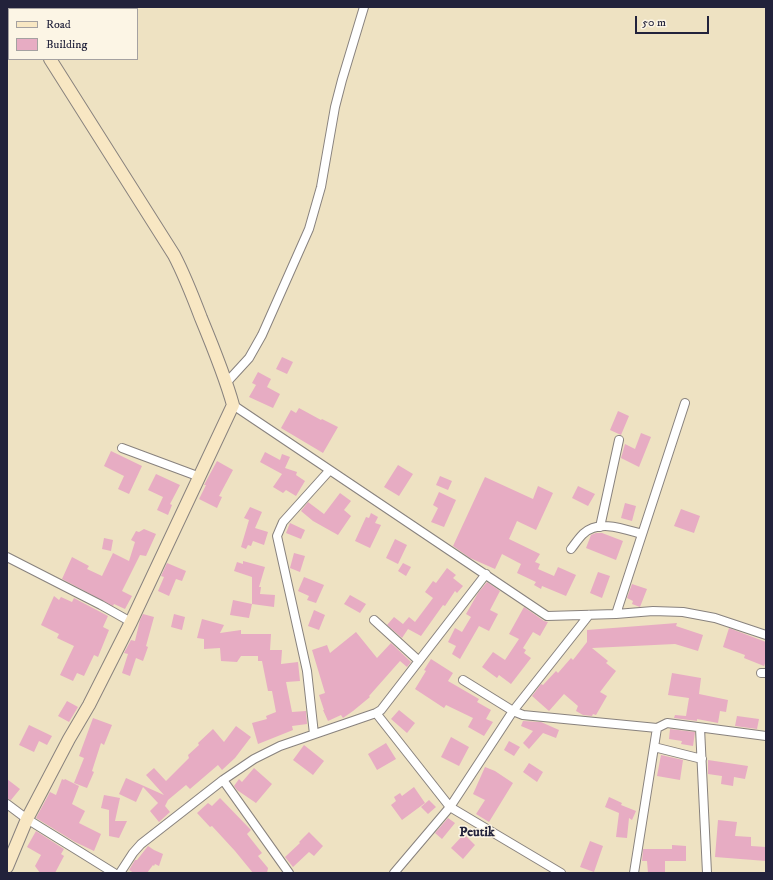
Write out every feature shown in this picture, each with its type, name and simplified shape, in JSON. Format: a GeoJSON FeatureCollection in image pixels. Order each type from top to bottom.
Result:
{"type":"FeatureCollection","features":[{"type":"Feature","properties":{"kind":"street"},"geometry":{"type":"LineString","coordinates":[[226,382],[249,358],[262,335],[309,229],[320,188],[340,87],[364,7]]}},
{"type":"Feature","properties":{"kind":"street"},"geometry":{"type":"LineString","coordinates":[[51,60],[174,256],[186,279],[226,382],[233,405],[547,616],[616,614],[653,611],[683,612],[715,618],[766,635]]}},
{"type":"Feature","properties":{"kind":"street"},"geometry":{"type":"LineString","coordinates":[[616,614],[685,403]]}},
{"type":"Feature","properties":{"kind":"street"},"geometry":{"type":"LineString","coordinates":[[7,867],[27,820],[69,739],[89,705],[131,622],[233,405]]}},
{"type":"Feature","properties":{"kind":"street"},"geometry":{"type":"LineString","coordinates":[[600,527],[619,440]]}},
{"type":"Feature","properties":{"kind":"street"},"geometry":{"type":"LineString","coordinates":[[122,448],[200,477]]}},
{"type":"Feature","properties":{"kind":"street"},"geometry":{"type":"LineString","coordinates":[[314,734],[307,671],[277,536],[283,522],[329,470]]}},
{"type":"Feature","properties":{"kind":"street"},"geometry":{"type":"LineString","coordinates":[[571,549],[583,534],[594,528],[609,526],[642,534]]}},
{"type":"Feature","properties":{"kind":"street"},"geometry":{"type":"LineString","coordinates":[[7,557],[131,622]]}},
{"type":"Feature","properties":{"kind":"street"},"geometry":{"type":"LineString","coordinates":[[120,873],[133,853],[141,844],[222,780],[266,752],[376,713],[385,706],[486,574]]}},
{"type":"Feature","properties":{"kind":"street"},"geometry":{"type":"LineString","coordinates":[[394,873],[450,807],[513,711],[589,615]]}},
{"type":"Feature","properties":{"kind":"street"},"geometry":{"type":"LineString","coordinates":[[374,620],[419,661]]}},
{"type":"Feature","properties":{"kind":"street"},"geometry":{"type":"LineString","coordinates":[[463,680],[513,711],[523,715],[657,728],[667,723],[766,736]]}},
{"type":"Feature","properties":{"kind":"street"},"geometry":{"type":"LineString","coordinates":[[376,713],[450,807],[561,873]]}},
{"type":"Feature","properties":{"kind":"street"},"geometry":{"type":"LineString","coordinates":[[634,873],[657,728]]}},
{"type":"Feature","properties":{"kind":"street"},"geometry":{"type":"LineString","coordinates":[[700,728],[707,873]]}},
{"type":"Feature","properties":{"kind":"street"},"geometry":{"type":"LineString","coordinates":[[654,747],[702,758]]}},
{"type":"Feature","properties":{"kind":"street"},"geometry":{"type":"LineString","coordinates":[[222,780],[289,873]]}},
{"type":"Feature","properties":{"kind":"street"},"geometry":{"type":"LineString","coordinates":[[7,804],[27,820],[114,873]]}},
{"type":"Feature","properties":{"kind":"building"},"geometry":{"type":"Polygon","coordinates":[[[282,357],[293,362],[287,374],[276,369],[282,357]]]}},
{"type":"Feature","properties":{"kind":"building"},"geometry":{"type":"Polygon","coordinates":[[[258,372],[271,379],[267,387],[280,394],[273,408],[249,397],[256,385],[252,383],[258,372]]]}},
{"type":"Feature","properties":{"kind":"building"},"geometry":{"type":"Polygon","coordinates":[[[299,408],[338,427],[323,453],[281,428],[291,410],[296,413],[299,408]]]}},
{"type":"Feature","properties":{"kind":"building"},"geometry":{"type":"Polygon","coordinates":[[[618,411],[629,416],[621,435],[610,430],[618,411]]]}},
{"type":"Feature","properties":{"kind":"building"},"geometry":{"type":"Polygon","coordinates":[[[641,433],[651,437],[639,467],[621,458],[625,444],[635,449],[641,433]]]}},
{"type":"Feature","properties":{"kind":"building"},"geometry":{"type":"Polygon","coordinates":[[[111,451],[142,466],[129,494],[118,489],[124,476],[104,466],[111,451]]]}},
{"type":"Feature","properties":{"kind":"building"},"geometry":{"type":"Polygon","coordinates":[[[265,452],[280,460],[282,454],[290,457],[285,468],[297,472],[296,475],[305,481],[296,496],[286,490],[283,493],[273,487],[282,474],[260,462],[265,452]]]}},
{"type":"Feature","properties":{"kind":"building"},"geometry":{"type":"Polygon","coordinates":[[[217,461],[233,470],[219,496],[222,497],[217,508],[199,499],[206,485],[204,485],[217,461]]]}},
{"type":"Feature","properties":{"kind":"building"},"geometry":{"type":"Polygon","coordinates":[[[398,465],[413,474],[399,496],[384,487],[398,465]]]}},
{"type":"Feature","properties":{"kind":"building"},"geometry":{"type":"Polygon","coordinates":[[[156,474],[180,485],[170,504],[172,505],[168,515],[157,510],[163,497],[148,490],[156,474]]]}},
{"type":"Feature","properties":{"kind":"building"},"geometry":{"type":"Polygon","coordinates":[[[440,476],[452,481],[448,490],[436,485],[440,476]]]}},
{"type":"Feature","properties":{"kind":"building"},"geometry":{"type":"Polygon","coordinates":[[[485,477],[533,499],[538,486],[553,493],[536,530],[517,521],[509,539],[540,554],[535,562],[540,564],[538,569],[554,576],[558,567],[576,575],[566,596],[542,586],[541,589],[534,585],[536,582],[517,573],[521,564],[502,554],[495,569],[470,558],[453,546],[485,477]]]}},
{"type":"Feature","properties":{"kind":"building"},"geometry":{"type":"Polygon","coordinates":[[[578,486],[595,494],[588,506],[572,498],[578,486]]]}},
{"type":"Feature","properties":{"kind":"building"},"geometry":{"type":"Polygon","coordinates":[[[439,492],[456,500],[444,527],[431,522],[438,508],[433,505],[439,492]]]}},
{"type":"Feature","properties":{"kind":"building"},"geometry":{"type":"Polygon","coordinates":[[[340,493],[351,501],[344,510],[351,516],[338,535],[313,521],[301,511],[308,502],[324,514],[340,493]]]}},
{"type":"Feature","properties":{"kind":"building"},"geometry":{"type":"Polygon","coordinates":[[[625,503],[636,506],[632,521],[621,518],[625,503]]]}},
{"type":"Feature","properties":{"kind":"building"},"geometry":{"type":"Polygon","coordinates":[[[250,507],[262,512],[255,528],[268,532],[264,545],[253,541],[251,546],[248,545],[246,549],[241,547],[249,520],[244,518],[250,507]]]}},
{"type":"Feature","properties":{"kind":"building"},"geometry":{"type":"Polygon","coordinates":[[[681,509],[700,516],[694,533],[674,526],[681,509]]]}},
{"type":"Feature","properties":{"kind":"building"},"geometry":{"type":"Polygon","coordinates":[[[371,513],[378,517],[375,523],[381,525],[370,548],[355,541],[366,517],[369,518],[371,513]]]}},
{"type":"Feature","properties":{"kind":"building"},"geometry":{"type":"Polygon","coordinates":[[[290,523],[305,530],[301,539],[286,533],[290,523]]]}},
{"type":"Feature","properties":{"kind":"building"},"geometry":{"type":"Polygon","coordinates":[[[144,529],[156,534],[146,556],[140,555],[122,591],[132,596],[125,609],[114,604],[113,606],[62,579],[72,557],[89,566],[87,569],[102,576],[113,553],[129,561],[135,542],[131,540],[136,531],[139,532],[144,529]]]}},
{"type":"Feature","properties":{"kind":"building"},"geometry":{"type":"Polygon","coordinates":[[[602,533],[623,541],[616,560],[586,548],[591,535],[602,533]]]}},
{"type":"Feature","properties":{"kind":"building"},"geometry":{"type":"Polygon","coordinates":[[[104,538],[113,540],[111,551],[102,549],[104,538]]]}},
{"type":"Feature","properties":{"kind":"building"},"geometry":{"type":"Polygon","coordinates":[[[395,539],[407,545],[398,564],[386,558],[395,539]]]}},
{"type":"Feature","properties":{"kind":"building"},"geometry":{"type":"Polygon","coordinates":[[[294,553],[305,556],[300,572],[290,568],[294,553]]]}},
{"type":"Feature","properties":{"kind":"building"},"geometry":{"type":"Polygon","coordinates":[[[243,561],[265,567],[259,587],[261,587],[260,594],[275,595],[274,607],[252,604],[252,577],[234,571],[237,562],[243,564],[243,561]]]}},
{"type":"Feature","properties":{"kind":"building"},"geometry":{"type":"Polygon","coordinates":[[[167,563],[186,571],[182,581],[176,579],[169,596],[158,591],[164,577],[161,576],[167,563]]]}},
{"type":"Feature","properties":{"kind":"building"},"geometry":{"type":"Polygon","coordinates":[[[403,563],[411,567],[406,576],[398,571],[403,563]]]}},
{"type":"Feature","properties":{"kind":"building"},"geometry":{"type":"Polygon","coordinates":[[[447,568],[456,575],[453,578],[463,586],[457,593],[455,591],[445,606],[443,605],[421,636],[408,629],[402,638],[387,625],[394,617],[403,624],[409,617],[415,622],[433,598],[425,592],[433,581],[436,583],[447,568]]]}},
{"type":"Feature","properties":{"kind":"building"},"geometry":{"type":"Polygon","coordinates":[[[598,572],[610,576],[602,598],[590,593],[598,572]]]}},
{"type":"Feature","properties":{"kind":"building"},"geometry":{"type":"Polygon","coordinates":[[[304,577],[324,585],[316,603],[307,600],[309,596],[298,591],[304,577]]]}},
{"type":"Feature","properties":{"kind":"building"},"geometry":{"type":"Polygon","coordinates":[[[487,582],[500,591],[490,610],[498,614],[489,631],[479,626],[460,659],[452,654],[456,646],[448,642],[455,628],[462,632],[471,617],[466,614],[478,593],[487,582]]]}},
{"type":"Feature","properties":{"kind":"building"},"geometry":{"type":"Polygon","coordinates":[[[632,584],[647,589],[640,607],[632,604],[633,601],[627,598],[632,584]]]}},
{"type":"Feature","properties":{"kind":"building"},"geometry":{"type":"Polygon","coordinates":[[[350,595],[366,604],[360,613],[344,604],[350,595]]]}},
{"type":"Feature","properties":{"kind":"building"},"geometry":{"type":"Polygon","coordinates":[[[54,596],[59,600],[61,597],[72,602],[74,598],[108,616],[103,627],[109,630],[98,657],[94,655],[84,676],[77,673],[73,681],[60,675],[74,646],[57,638],[59,634],[41,625],[54,596]]]}},
{"type":"Feature","properties":{"kind":"building"},"geometry":{"type":"Polygon","coordinates":[[[233,600],[252,604],[249,618],[230,615],[233,600]]]}},
{"type":"Feature","properties":{"kind":"building"},"geometry":{"type":"Polygon","coordinates":[[[524,607],[544,621],[548,622],[540,636],[533,632],[523,648],[526,650],[524,653],[531,658],[511,684],[499,675],[497,678],[482,667],[493,652],[505,660],[519,639],[509,634],[524,607]]]}},
{"type":"Feature","properties":{"kind":"building"},"geometry":{"type":"Polygon","coordinates":[[[314,610],[325,615],[319,630],[308,626],[314,610]]]}},
{"type":"Feature","properties":{"kind":"building"},"geometry":{"type":"Polygon","coordinates":[[[143,614],[154,617],[146,646],[148,647],[143,661],[136,658],[130,676],[122,673],[128,654],[124,653],[131,640],[135,641],[143,614]]]}},
{"type":"Feature","properties":{"kind":"building"},"geometry":{"type":"Polygon","coordinates":[[[174,614],[185,617],[182,630],[171,627],[174,614]]]}},
{"type":"Feature","properties":{"kind":"building"},"geometry":{"type":"Polygon","coordinates":[[[202,619],[224,625],[220,633],[241,630],[241,634],[271,634],[270,650],[282,650],[281,664],[298,662],[300,681],[286,682],[292,712],[306,711],[307,724],[292,726],[293,730],[258,744],[252,723],[267,719],[266,716],[276,712],[272,691],[268,691],[262,661],[258,661],[258,656],[241,656],[237,662],[221,661],[220,648],[204,649],[204,639],[197,638],[202,619]]]}},
{"type":"Feature","properties":{"kind":"building"},"geometry":{"type":"Polygon","coordinates":[[[677,623],[676,626],[703,635],[698,651],[675,644],[592,648],[608,661],[606,663],[616,671],[600,692],[607,696],[596,715],[583,715],[576,711],[578,706],[564,694],[549,711],[532,696],[541,684],[543,685],[556,671],[558,673],[571,658],[573,660],[587,642],[587,630],[677,623]]]}},
{"type":"Feature","properties":{"kind":"building"},"geometry":{"type":"Polygon","coordinates":[[[729,628],[766,642],[766,661],[764,666],[744,658],[745,655],[723,647],[729,628]]]}},
{"type":"Feature","properties":{"kind":"building"},"geometry":{"type":"Polygon","coordinates":[[[356,632],[377,658],[391,643],[411,662],[407,667],[400,661],[369,696],[370,697],[343,718],[341,715],[328,721],[319,695],[325,693],[312,650],[327,645],[330,653],[356,632]]]}},
{"type":"Feature","properties":{"kind":"building"},"geometry":{"type":"Polygon","coordinates":[[[431,659],[453,673],[448,681],[479,699],[477,702],[491,710],[486,719],[493,722],[484,736],[468,727],[473,718],[446,705],[444,708],[415,689],[426,671],[424,670],[431,659]]]}},
{"type":"Feature","properties":{"kind":"building"},"geometry":{"type":"Polygon","coordinates":[[[672,673],[701,678],[699,694],[728,700],[726,712],[720,711],[718,723],[697,719],[697,721],[674,718],[675,715],[686,716],[689,698],[668,695],[672,673]]]}},
{"type":"Feature","properties":{"kind":"building"},"geometry":{"type":"Polygon","coordinates":[[[67,701],[78,707],[69,722],[58,716],[67,701]]]}},
{"type":"Feature","properties":{"kind":"building"},"geometry":{"type":"Polygon","coordinates":[[[399,710],[415,723],[407,733],[391,719],[399,710]]]}},
{"type":"Feature","properties":{"kind":"building"},"geometry":{"type":"Polygon","coordinates":[[[737,716],[759,719],[757,729],[735,726],[737,716]]]}},
{"type":"Feature","properties":{"kind":"building"},"geometry":{"type":"Polygon","coordinates":[[[93,718],[112,725],[104,745],[101,743],[92,771],[94,772],[87,788],[74,783],[84,758],[79,756],[93,718]]]}},
{"type":"Feature","properties":{"kind":"building"},"geometry":{"type":"Polygon","coordinates":[[[523,721],[541,722],[559,730],[556,738],[543,733],[529,749],[523,743],[533,731],[521,726],[523,721]]]}},
{"type":"Feature","properties":{"kind":"building"},"geometry":{"type":"Polygon","coordinates":[[[29,725],[52,736],[47,745],[39,741],[34,752],[19,745],[29,725]]]}},
{"type":"Feature","properties":{"kind":"building"},"geometry":{"type":"Polygon","coordinates":[[[236,726],[251,737],[235,758],[222,770],[218,765],[190,789],[186,785],[168,800],[165,806],[170,812],[159,822],[150,811],[158,803],[143,787],[136,802],[119,794],[126,778],[164,795],[146,775],[154,768],[166,781],[189,758],[188,755],[199,745],[198,743],[213,729],[224,742],[236,726]]]}},
{"type":"Feature","properties":{"kind":"building"},"geometry":{"type":"Polygon","coordinates":[[[670,729],[695,732],[693,746],[681,744],[682,741],[669,739],[670,729]]]}},
{"type":"Feature","properties":{"kind":"building"},"geometry":{"type":"Polygon","coordinates":[[[451,737],[469,747],[459,766],[441,757],[451,737]]]}},
{"type":"Feature","properties":{"kind":"building"},"geometry":{"type":"Polygon","coordinates":[[[509,741],[520,747],[514,756],[504,750],[509,741]]]}},
{"type":"Feature","properties":{"kind":"building"},"geometry":{"type":"Polygon","coordinates":[[[386,743],[396,759],[377,770],[368,754],[386,743]]]}},
{"type":"Feature","properties":{"kind":"building"},"geometry":{"type":"Polygon","coordinates":[[[304,745],[324,761],[313,775],[293,760],[304,745]]]}},
{"type":"Feature","properties":{"kind":"building"},"geometry":{"type":"Polygon","coordinates":[[[661,755],[683,760],[680,780],[657,776],[661,755]]]}},
{"type":"Feature","properties":{"kind":"building"},"geometry":{"type":"Polygon","coordinates":[[[708,760],[748,766],[745,779],[734,777],[733,786],[721,784],[722,776],[708,774],[708,760]]]}},
{"type":"Feature","properties":{"kind":"building"},"geometry":{"type":"Polygon","coordinates":[[[529,763],[543,772],[537,782],[523,772],[529,763]]]}},
{"type":"Feature","properties":{"kind":"building"},"geometry":{"type":"Polygon","coordinates":[[[485,767],[495,771],[513,783],[489,822],[476,814],[485,800],[473,794],[485,767]]]}},
{"type":"Feature","properties":{"kind":"building"},"geometry":{"type":"Polygon","coordinates":[[[254,768],[272,784],[256,803],[237,790],[234,786],[239,779],[242,782],[254,768]]]}},
{"type":"Feature","properties":{"kind":"building"},"geometry":{"type":"Polygon","coordinates":[[[7,779],[20,789],[11,800],[7,799],[7,779]]]}},
{"type":"Feature","properties":{"kind":"building"},"geometry":{"type":"Polygon","coordinates":[[[62,779],[79,786],[72,804],[85,811],[79,823],[101,834],[94,851],[75,842],[36,818],[50,792],[56,795],[62,779]]]}},
{"type":"Feature","properties":{"kind":"building"},"geometry":{"type":"Polygon","coordinates":[[[414,787],[425,803],[402,820],[391,805],[396,801],[394,797],[400,793],[402,796],[414,787]]]}},
{"type":"Feature","properties":{"kind":"building"},"geometry":{"type":"Polygon","coordinates":[[[104,795],[120,798],[115,821],[127,821],[119,838],[109,836],[109,810],[101,808],[104,795]]]}},
{"type":"Feature","properties":{"kind":"building"},"geometry":{"type":"Polygon","coordinates":[[[609,797],[622,803],[621,805],[636,811],[632,820],[629,818],[627,838],[616,837],[619,813],[605,807],[609,797]]]}},
{"type":"Feature","properties":{"kind":"building"},"geometry":{"type":"Polygon","coordinates":[[[220,798],[251,830],[247,834],[262,853],[258,856],[268,868],[267,873],[253,873],[212,826],[210,827],[197,813],[208,803],[212,806],[220,798]]]}},
{"type":"Feature","properties":{"kind":"building"},"geometry":{"type":"Polygon","coordinates":[[[429,800],[436,807],[428,814],[421,807],[429,800]]]}},
{"type":"Feature","properties":{"kind":"building"},"geometry":{"type":"Polygon","coordinates":[[[448,818],[455,823],[442,839],[435,833],[448,818]]]}},
{"type":"Feature","properties":{"kind":"building"},"geometry":{"type":"Polygon","coordinates":[[[718,820],[737,822],[735,836],[751,837],[751,846],[766,847],[766,861],[715,857],[718,820]]]}},
{"type":"Feature","properties":{"kind":"building"},"geometry":{"type":"Polygon","coordinates":[[[36,831],[64,849],[61,854],[64,856],[55,873],[40,873],[35,866],[41,855],[27,847],[36,831]]]}},
{"type":"Feature","properties":{"kind":"building"},"geometry":{"type":"Polygon","coordinates":[[[309,832],[323,846],[314,856],[309,852],[293,867],[285,857],[309,832]]]}},
{"type":"Feature","properties":{"kind":"building"},"geometry":{"type":"Polygon","coordinates":[[[464,834],[475,845],[463,859],[451,848],[464,834]]]}},
{"type":"Feature","properties":{"kind":"building"},"geometry":{"type":"Polygon","coordinates":[[[590,841],[603,846],[594,872],[580,867],[590,841]]]}},
{"type":"Feature","properties":{"kind":"building"},"geometry":{"type":"Polygon","coordinates":[[[672,845],[686,846],[686,861],[665,861],[665,873],[648,873],[647,861],[642,861],[643,849],[672,849],[672,845]]]}},
{"type":"Feature","properties":{"kind":"building"},"geometry":{"type":"Polygon","coordinates":[[[148,846],[163,854],[159,866],[155,864],[154,866],[153,865],[147,873],[134,873],[129,870],[135,860],[137,860],[148,846]]]}},
{"type":"Feature","properties":{"kind":"district","name":"Peutik"},"geometry":{"type":"Point","coordinates":[477,833]}}]}
